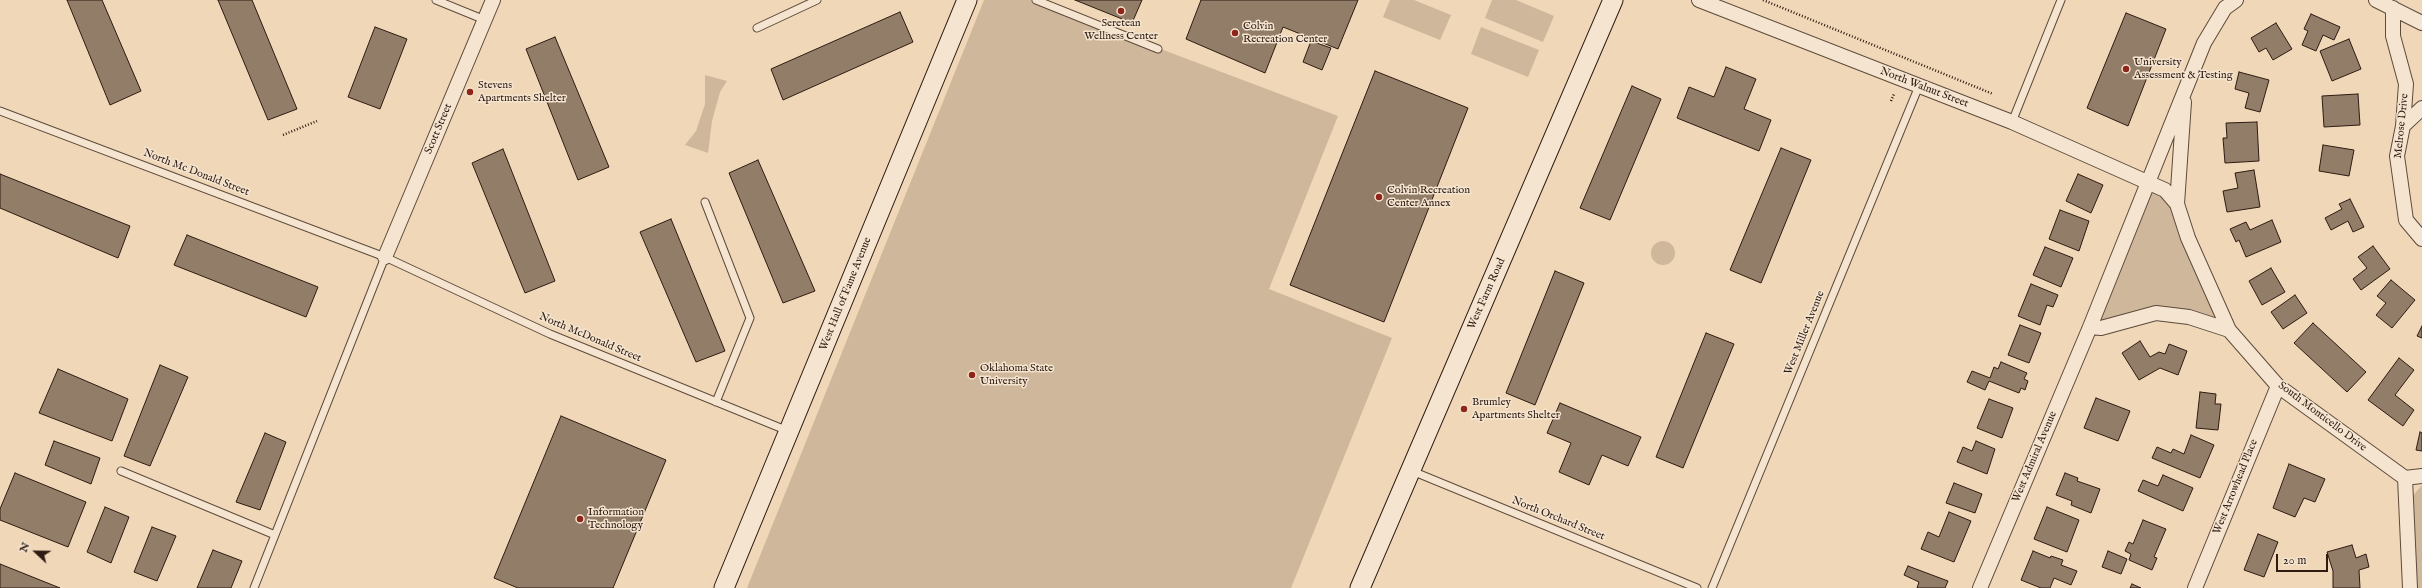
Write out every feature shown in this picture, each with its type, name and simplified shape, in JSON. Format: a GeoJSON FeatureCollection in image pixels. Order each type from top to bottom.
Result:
{"type":"FeatureCollection","features":[{"type":"Feature","properties":{"kind":"street","name":"Scott Street"},"geometry":{"type":"LineString","coordinates":[[385,257],[493,0]]}},
{"type":"Feature","properties":{"kind":"street","name":"West Hall of Fame Avenue"},"geometry":{"type":"LineString","coordinates":[[724,588],[790,432],[967,0]]}},
{"type":"Feature","properties":{"kind":"street","name":"West Farm Road"},"geometry":{"type":"LineString","coordinates":[[1360,588],[1613,0]]}},
{"type":"Feature","properties":{"kind":"street","name":"North Walnut Street"},"geometry":{"type":"LineString","coordinates":[[1699,0],[2012,122],[2147,182]]}},
{"type":"Feature","properties":{"kind":"street","name":"South Monticello Drive"},"geometry":{"type":"LineString","coordinates":[[2177,204],[2165,190],[2147,182],[2204,43],[2225,8],[2236,0]]}},
{"type":"Feature","properties":{"kind":"street"},"geometry":{"type":"LineString","coordinates":[[2376,0],[2422,24]]}},
{"type":"Feature","properties":{"kind":"street","name":"Melrose Drive"},"geometry":{"type":"LineString","coordinates":[[2393,8],[2393,36],[2406,84],[2403,126],[2397,156],[2406,220],[2422,239]]}},
{"type":"Feature","properties":{"kind":"street","name":"South Monticello Drive"},"geometry":{"type":"LineString","coordinates":[[2185,90],[2177,204],[2188,238],[2230,330],[2278,386],[2405,478]]}},
{"type":"Feature","properties":{"kind":"street"},"geometry":{"type":"LineString","coordinates":[[2403,126],[2422,108]]}},
{"type":"Feature","properties":{"kind":"street","name":"West Admiral Avenue"},"geometry":{"type":"LineString","coordinates":[[1980,588],[2090,327],[2147,182]]}},
{"type":"Feature","properties":{"kind":"street"},"geometry":{"type":"LineString","coordinates":[[2090,327],[2101,328],[2156,313],[2189,317],[2230,330]]}},
{"type":"Feature","properties":{"kind":"street","name":"West Arrowhead Place"},"geometry":{"type":"LineString","coordinates":[[2195,588],[2278,386]]}},
{"type":"Feature","properties":{"kind":"street"},"geometry":{"type":"LineString","coordinates":[[2410,588],[2405,478],[2422,476]]}},
{"type":"Feature","properties":{"kind":"lane"},"geometry":{"type":"LineString","coordinates":[[436,0],[485,20]]}},
{"type":"Feature","properties":{"kind":"lane"},"geometry":{"type":"LineString","coordinates":[[757,28],[817,0]]}},
{"type":"Feature","properties":{"kind":"lane"},"geometry":{"type":"LineString","coordinates":[[1036,0],[1158,49]]}},
{"type":"Feature","properties":{"kind":"lane"},"geometry":{"type":"LineString","coordinates":[[2012,122],[2061,0]]}},
{"type":"Feature","properties":{"kind":"lane","name":"West Miller Avenue"},"geometry":{"type":"LineString","coordinates":[[1712,588],[1919,86]]}},
{"type":"Feature","properties":{"kind":"lane","name":"North Mc Donald Street"},"geometry":{"type":"LineString","coordinates":[[0,111],[385,257]]}},
{"type":"Feature","properties":{"kind":"lane"},"geometry":{"type":"LineString","coordinates":[[705,202],[750,318],[716,402]]}},
{"type":"Feature","properties":{"kind":"lane"},"geometry":{"type":"LineString","coordinates":[[254,588],[385,257]]}},
{"type":"Feature","properties":{"kind":"lane","name":"North McDonald Street"},"geometry":{"type":"LineString","coordinates":[[385,257],[550,334],[790,432]]}},
{"type":"Feature","properties":{"kind":"lane","name":"North Orchard Street"},"geometry":{"type":"LineString","coordinates":[[1410,470],[1697,588]]}},
{"type":"Feature","properties":{"kind":"lane"},"geometry":{"type":"LineString","coordinates":[[121,472],[275,534]]}},
{"type":"Feature","properties":{"kind":"path"},"geometry":{"type":"LineString","coordinates":[[1763,0],[1993,94]]}},
{"type":"Feature","properties":{"kind":"path"},"geometry":{"type":"LineString","coordinates":[[1891,101],[1894,94]]}},
{"type":"Feature","properties":{"kind":"path"},"geometry":{"type":"LineString","coordinates":[[283,135],[317,121]]}},
{"type":"Feature","properties":{"kind":"shaded area"},"geometry":{"type":"Polygon","coordinates":[[[984,0],[1031,0],[1338,116],[1269,289],[1392,338],[1291,588],[747,588],[984,0]]]}},
{"type":"Feature","properties":{"kind":"shaded area"},"geometry":{"type":"Polygon","coordinates":[[[1390,0],[1414,0],[1451,15],[1440,40],[1383,17],[1390,0]]]}},
{"type":"Feature","properties":{"kind":"shaded area"},"geometry":{"type":"Polygon","coordinates":[[[1492,0],[1516,0],[1554,16],[1543,42],[1485,18],[1492,0]]]}},
{"type":"Feature","properties":{"kind":"shaded area"},"geometry":{"type":"Polygon","coordinates":[[[1481,27],[1539,50],[1528,77],[1471,54],[1481,27]]]}},
{"type":"Feature","properties":{"kind":"shaded area"},"geometry":{"type":"Polygon","coordinates":[[[705,75],[727,81],[720,92],[712,121],[708,153],[685,145],[696,131],[705,104],[705,75]]]}},
{"type":"Feature","properties":{"kind":"shaded area"},"geometry":{"type":"Polygon","coordinates":[[[2147,182],[2165,190],[2229,330],[2189,317],[2090,327],[2147,182]]]}},
{"type":"Feature","properties":{"kind":"shaded area"},"geometry":{"type":"Polygon","coordinates":[[[1663,241],[1672,244],[1675,253],[1672,262],[1663,265],[1654,262],[1651,253],[1654,244],[1663,241]]]}},
{"type":"Feature","properties":{"kind":"shaded area"},"geometry":{"type":"Polygon","coordinates":[[[2422,485],[2422,588],[2415,588],[2411,498],[2422,485]]]}},
{"type":"Feature","properties":{"kind":"building"},"geometry":{"type":"Polygon","coordinates":[[[67,0],[102,0],[141,91],[110,105],[67,0]]]}},
{"type":"Feature","properties":{"kind":"building"},"geometry":{"type":"Polygon","coordinates":[[[218,0],[252,0],[297,109],[268,120],[218,0]]]}},
{"type":"Feature","properties":{"kind":"building","name":"Seretean Wellness Center"},"geometry":{"type":"Polygon","coordinates":[[[1075,0],[1142,0],[1132,23],[1075,0]]]}},
{"type":"Feature","properties":{"kind":"building","name":"Colvin Recreation Center"},"geometry":{"type":"Polygon","coordinates":[[[1201,0],[1358,0],[1338,49],[1283,27],[1265,73],[1186,39],[1201,0]]]}},
{"type":"Feature","properties":{"kind":"building"},"geometry":{"type":"Polygon","coordinates":[[[900,12],[913,42],[783,100],[771,69],[900,12]]]}},
{"type":"Feature","properties":{"kind":"building","name":"University Assessment & Testing"},"geometry":{"type":"Polygon","coordinates":[[[2126,13],[2166,29],[2128,126],[2087,108],[2126,13]]]}},
{"type":"Feature","properties":{"kind":"building"},"geometry":{"type":"Polygon","coordinates":[[[2311,14],[2340,27],[2334,40],[2323,35],[2316,51],[2302,45],[2308,31],[2304,29],[2311,14]]]}},
{"type":"Feature","properties":{"kind":"building"},"geometry":{"type":"Polygon","coordinates":[[[2276,23],[2292,49],[2273,60],[2266,48],[2259,52],[2251,38],[2276,23]]]}},
{"type":"Feature","properties":{"kind":"building"},"geometry":{"type":"Polygon","coordinates":[[[375,27],[407,39],[380,109],[348,97],[375,27]]]}},
{"type":"Feature","properties":{"kind":"building"},"geometry":{"type":"Polygon","coordinates":[[[555,37],[609,167],[578,180],[526,49],[555,37]]]}},
{"type":"Feature","properties":{"kind":"building"},"geometry":{"type":"Polygon","coordinates":[[[2349,39],[2361,69],[2332,81],[2320,51],[2349,39]]]}},
{"type":"Feature","properties":{"kind":"building"},"geometry":{"type":"Polygon","coordinates":[[[1311,41],[1331,48],[1322,70],[1303,62],[1311,41]]]}},
{"type":"Feature","properties":{"kind":"building"},"geometry":{"type":"Polygon","coordinates":[[[1726,67],[1756,79],[1744,109],[1771,120],[1759,151],[1677,118],[1689,87],[1714,97],[1726,67]]]}},
{"type":"Feature","properties":{"kind":"building","name":"Colvin Recreation Center Annex"},"geometry":{"type":"Polygon","coordinates":[[[1375,71],[1468,108],[1384,322],[1290,285],[1375,71]]]}},
{"type":"Feature","properties":{"kind":"building"},"geometry":{"type":"Polygon","coordinates":[[[2239,72],[2269,80],[2260,112],[2245,108],[2249,93],[2235,89],[2239,72]]]}},
{"type":"Feature","properties":{"kind":"building"},"geometry":{"type":"Polygon","coordinates":[[[1632,86],[1661,99],[1610,220],[1580,208],[1632,86]]]}},
{"type":"Feature","properties":{"kind":"building"},"geometry":{"type":"Polygon","coordinates":[[[2358,94],[2360,125],[2324,127],[2322,96],[2358,94]]]}},
{"type":"Feature","properties":{"kind":"building"},"geometry":{"type":"Polygon","coordinates":[[[2257,122],[2259,161],[2225,163],[2223,138],[2227,138],[2226,123],[2257,122]]]}},
{"type":"Feature","properties":{"kind":"building"},"geometry":{"type":"Polygon","coordinates":[[[2323,145],[2354,150],[2349,176],[2319,171],[2323,145]]]}},
{"type":"Feature","properties":{"kind":"building"},"geometry":{"type":"Polygon","coordinates":[[[1781,148],[1811,160],[1761,283],[1730,270],[1781,148]]]}},
{"type":"Feature","properties":{"kind":"building"},"geometry":{"type":"Polygon","coordinates":[[[503,149],[555,281],[525,293],[472,163],[503,149]]]}},
{"type":"Feature","properties":{"kind":"building"},"geometry":{"type":"Polygon","coordinates":[[[758,160],[815,291],[783,303],[729,173],[758,160]]]}},
{"type":"Feature","properties":{"kind":"building"},"geometry":{"type":"Polygon","coordinates":[[[2254,170],[2260,207],[2227,212],[2223,191],[2238,188],[2235,173],[2254,170]]]}},
{"type":"Feature","properties":{"kind":"building"},"geometry":{"type":"Polygon","coordinates":[[[0,174],[130,226],[118,258],[0,208],[0,174]]]}},
{"type":"Feature","properties":{"kind":"building"},"geometry":{"type":"Polygon","coordinates":[[[2078,174],[2103,185],[2091,213],[2066,201],[2078,174]]]}},
{"type":"Feature","properties":{"kind":"building"},"geometry":{"type":"Polygon","coordinates":[[[2350,199],[2364,227],[2353,232],[2348,221],[2331,230],[2325,218],[2342,209],[2339,204],[2350,199]]]}},
{"type":"Feature","properties":{"kind":"building"},"geometry":{"type":"Polygon","coordinates":[[[2060,210],[2089,221],[2079,251],[2049,239],[2060,210]]]}},
{"type":"Feature","properties":{"kind":"building"},"geometry":{"type":"Polygon","coordinates":[[[671,219],[725,351],[696,362],[640,232],[671,219]]]}},
{"type":"Feature","properties":{"kind":"building"},"geometry":{"type":"Polygon","coordinates":[[[2272,220],[2281,242],[2246,257],[2239,240],[2236,242],[2230,229],[2246,222],[2250,230],[2272,220]]]}},
{"type":"Feature","properties":{"kind":"building"},"geometry":{"type":"Polygon","coordinates":[[[187,235],[318,287],[306,317],[174,265],[187,235]]]}},
{"type":"Feature","properties":{"kind":"building"},"geometry":{"type":"Polygon","coordinates":[[[2373,246],[2390,269],[2361,290],[2353,279],[2367,268],[2358,257],[2373,246]]]}},
{"type":"Feature","properties":{"kind":"building"},"geometry":{"type":"Polygon","coordinates":[[[2045,247],[2073,258],[2061,287],[2033,275],[2045,247]]]}},
{"type":"Feature","properties":{"kind":"building"},"geometry":{"type":"Polygon","coordinates":[[[2271,268],[2285,292],[2262,305],[2249,281],[2271,268]]]}},
{"type":"Feature","properties":{"kind":"building"},"geometry":{"type":"Polygon","coordinates":[[[1555,271],[1584,283],[1535,405],[1506,393],[1555,271]]]}},
{"type":"Feature","properties":{"kind":"building"},"geometry":{"type":"Polygon","coordinates":[[[2391,280],[2415,300],[2392,328],[2376,315],[2386,303],[2377,296],[2391,280]]]}},
{"type":"Feature","properties":{"kind":"building"},"geometry":{"type":"Polygon","coordinates":[[[2031,284],[2058,295],[2053,307],[2047,305],[2040,325],[2018,316],[2031,284]]]}},
{"type":"Feature","properties":{"kind":"building"},"geometry":{"type":"Polygon","coordinates":[[[2295,295],[2307,313],[2283,329],[2271,312],[2295,295]]]}},
{"type":"Feature","properties":{"kind":"building"},"geometry":{"type":"Polygon","coordinates":[[[2313,323],[2366,372],[2347,392],[2294,343],[2313,323]]]}},
{"type":"Feature","properties":{"kind":"building"},"geometry":{"type":"Polygon","coordinates":[[[2020,325],[2041,333],[2029,363],[2008,355],[2020,325]]]}},
{"type":"Feature","properties":{"kind":"building"},"geometry":{"type":"Polygon","coordinates":[[[2422,326],[2422,338],[2417,336],[2422,326]]]}},
{"type":"Feature","properties":{"kind":"building"},"geometry":{"type":"Polygon","coordinates":[[[1706,333],[1734,344],[1683,468],[1656,457],[1706,333]]]}},
{"type":"Feature","properties":{"kind":"building"},"geometry":{"type":"Polygon","coordinates":[[[2140,341],[2150,357],[2159,352],[2165,354],[2169,344],[2187,351],[2178,375],[2160,368],[2139,380],[2122,353],[2140,341]]]}},
{"type":"Feature","properties":{"kind":"building"},"geometry":{"type":"Polygon","coordinates":[[[2399,358],[2414,370],[2395,395],[2414,410],[2403,426],[2368,400],[2399,358]]]}},
{"type":"Feature","properties":{"kind":"building"},"geometry":{"type":"Polygon","coordinates":[[[2001,362],[2027,373],[2024,379],[2028,381],[2025,390],[2021,388],[2019,393],[1989,381],[1985,390],[1967,382],[1972,371],[1990,378],[1994,367],[1998,369],[2001,362]]]}},
{"type":"Feature","properties":{"kind":"building"},"geometry":{"type":"Polygon","coordinates":[[[160,365],[188,377],[150,466],[124,456],[160,365]]]}},
{"type":"Feature","properties":{"kind":"building"},"geometry":{"type":"Polygon","coordinates":[[[58,369],[128,399],[112,441],[39,413],[58,369]]]}},
{"type":"Feature","properties":{"kind":"building"},"geometry":{"type":"Polygon","coordinates":[[[2200,392],[2216,394],[2215,404],[2221,404],[2218,430],[2196,428],[2200,392]]]}},
{"type":"Feature","properties":{"kind":"building"},"geometry":{"type":"Polygon","coordinates":[[[2096,398],[2130,411],[2118,441],[2084,428],[2096,398]]]}},
{"type":"Feature","properties":{"kind":"building"},"geometry":{"type":"Polygon","coordinates":[[[1989,399],[2013,408],[2002,438],[1977,428],[1989,399]]]}},
{"type":"Feature","properties":{"kind":"building"},"geometry":{"type":"Polygon","coordinates":[[[1560,403],[1641,437],[1628,466],[1602,455],[1589,485],[1559,472],[1571,443],[1547,433],[1560,403]]]}},
{"type":"Feature","properties":{"kind":"building","name":"Information Technology"},"geometry":{"type":"Polygon","coordinates":[[[561,416],[666,460],[613,588],[518,588],[494,578],[561,416]]]}},
{"type":"Feature","properties":{"kind":"building"},"geometry":{"type":"Polygon","coordinates":[[[2420,432],[2422,433],[2422,451],[2416,450],[2420,432]]]}},
{"type":"Feature","properties":{"kind":"building"},"geometry":{"type":"Polygon","coordinates":[[[265,433],[286,442],[260,510],[236,502],[265,433]]]}},
{"type":"Feature","properties":{"kind":"building"},"geometry":{"type":"Polygon","coordinates":[[[2191,435],[2214,445],[2200,478],[2152,458],[2157,447],[2171,453],[2173,449],[2184,454],[2191,435]]]}},
{"type":"Feature","properties":{"kind":"building"},"geometry":{"type":"Polygon","coordinates":[[[54,441],[100,458],[91,484],[45,465],[54,441]]]}},
{"type":"Feature","properties":{"kind":"building"},"geometry":{"type":"Polygon","coordinates":[[[1976,441],[1995,449],[1987,474],[1957,462],[1963,447],[1972,451],[1976,441]]]}},
{"type":"Feature","properties":{"kind":"building"},"geometry":{"type":"Polygon","coordinates":[[[2289,464],[2325,479],[2315,502],[2304,498],[2295,517],[2273,508],[2289,464]]]}},
{"type":"Feature","properties":{"kind":"building"},"geometry":{"type":"Polygon","coordinates":[[[15,473],[86,502],[68,547],[0,520],[0,509],[15,473]]]}},
{"type":"Feature","properties":{"kind":"building"},"geometry":{"type":"Polygon","coordinates":[[[2065,473],[2078,478],[2077,481],[2100,489],[2091,513],[2071,505],[2072,501],[2056,495],[2065,473]]]}},
{"type":"Feature","properties":{"kind":"building"},"geometry":{"type":"Polygon","coordinates":[[[2163,475],[2193,488],[2183,511],[2138,491],[2143,480],[2158,486],[2163,475]]]}},
{"type":"Feature","properties":{"kind":"building"},"geometry":{"type":"Polygon","coordinates":[[[1954,483],[1982,494],[1975,513],[1946,503],[1954,483]]]}},
{"type":"Feature","properties":{"kind":"building"},"geometry":{"type":"Polygon","coordinates":[[[105,507],[129,517],[111,563],[87,552],[105,507]]]}},
{"type":"Feature","properties":{"kind":"building"},"geometry":{"type":"Polygon","coordinates":[[[2047,507],[2079,520],[2067,552],[2034,539],[2047,507]]]}},
{"type":"Feature","properties":{"kind":"building"},"geometry":{"type":"Polygon","coordinates":[[[1949,512],[1971,521],[1954,562],[1921,549],[1928,532],[1939,537],[1949,512]]]}},
{"type":"Feature","properties":{"kind":"building"},"geometry":{"type":"Polygon","coordinates":[[[2143,520],[2166,529],[2154,557],[2157,558],[2152,570],[2129,560],[2131,554],[2125,551],[2129,542],[2133,544],[2143,520]]]}},
{"type":"Feature","properties":{"kind":"building"},"geometry":{"type":"Polygon","coordinates":[[[152,527],[176,536],[157,581],[134,572],[152,527]]]}},
{"type":"Feature","properties":{"kind":"building"},"geometry":{"type":"Polygon","coordinates":[[[2258,534],[2278,542],[2264,577],[2244,570],[2258,534]]]}},
{"type":"Feature","properties":{"kind":"building"},"geometry":{"type":"Polygon","coordinates":[[[2352,545],[2356,558],[2366,554],[2369,567],[2359,570],[2360,588],[2333,588],[2333,571],[2327,552],[2352,545]]]}},
{"type":"Feature","properties":{"kind":"building"},"geometry":{"type":"Polygon","coordinates":[[[213,550],[242,561],[231,588],[197,588],[213,550]]]}},
{"type":"Feature","properties":{"kind":"building"},"geometry":{"type":"Polygon","coordinates":[[[2033,551],[2050,558],[2051,556],[2063,560],[2061,565],[2077,571],[2071,585],[2054,578],[2050,588],[2041,588],[2021,580],[2033,551]]]}},
{"type":"Feature","properties":{"kind":"building"},"geometry":{"type":"Polygon","coordinates":[[[2108,551],[2127,559],[2121,574],[2102,567],[2108,551]]]}},
{"type":"Feature","properties":{"kind":"building"},"geometry":{"type":"Polygon","coordinates":[[[0,564],[60,588],[0,588],[0,564]]]}},
{"type":"Feature","properties":{"kind":"building"},"geometry":{"type":"Polygon","coordinates":[[[1908,566],[1948,581],[1945,588],[1917,588],[1919,582],[1904,575],[1908,566]]]}},
{"type":"Feature","properties":{"kind":"building"},"geometry":{"type":"Polygon","coordinates":[[[2132,584],[2141,588],[2130,588],[2132,584]]]}},
{"type":"Feature","properties":{"kind":"place","name":"Seretean Wellness Center"},"geometry":{"type":"Point","coordinates":[1121,11]}},
{"type":"Feature","properties":{"kind":"place","name":"Colvin Recreation Center"},"geometry":{"type":"Point","coordinates":[1235,33]}},
{"type":"Feature","properties":{"kind":"place","name":"University Assessment & Testing"},"geometry":{"type":"Point","coordinates":[2126,69]}},
{"type":"Feature","properties":{"kind":"place","name":"Stevens Apartments Shelter"},"geometry":{"type":"Point","coordinates":[470,92]}},
{"type":"Feature","properties":{"kind":"place","name":"Colvin Recreation Center Annex"},"geometry":{"type":"Point","coordinates":[1379,197]}},
{"type":"Feature","properties":{"kind":"place","name":"Oklahoma State University"},"geometry":{"type":"Point","coordinates":[972,375]}},
{"type":"Feature","properties":{"kind":"place","name":"Brumley Apartments Shelter"},"geometry":{"type":"Point","coordinates":[1464,409]}},
{"type":"Feature","properties":{"kind":"place","name":"Information Technology"},"geometry":{"type":"Point","coordinates":[580,519]}}]}
